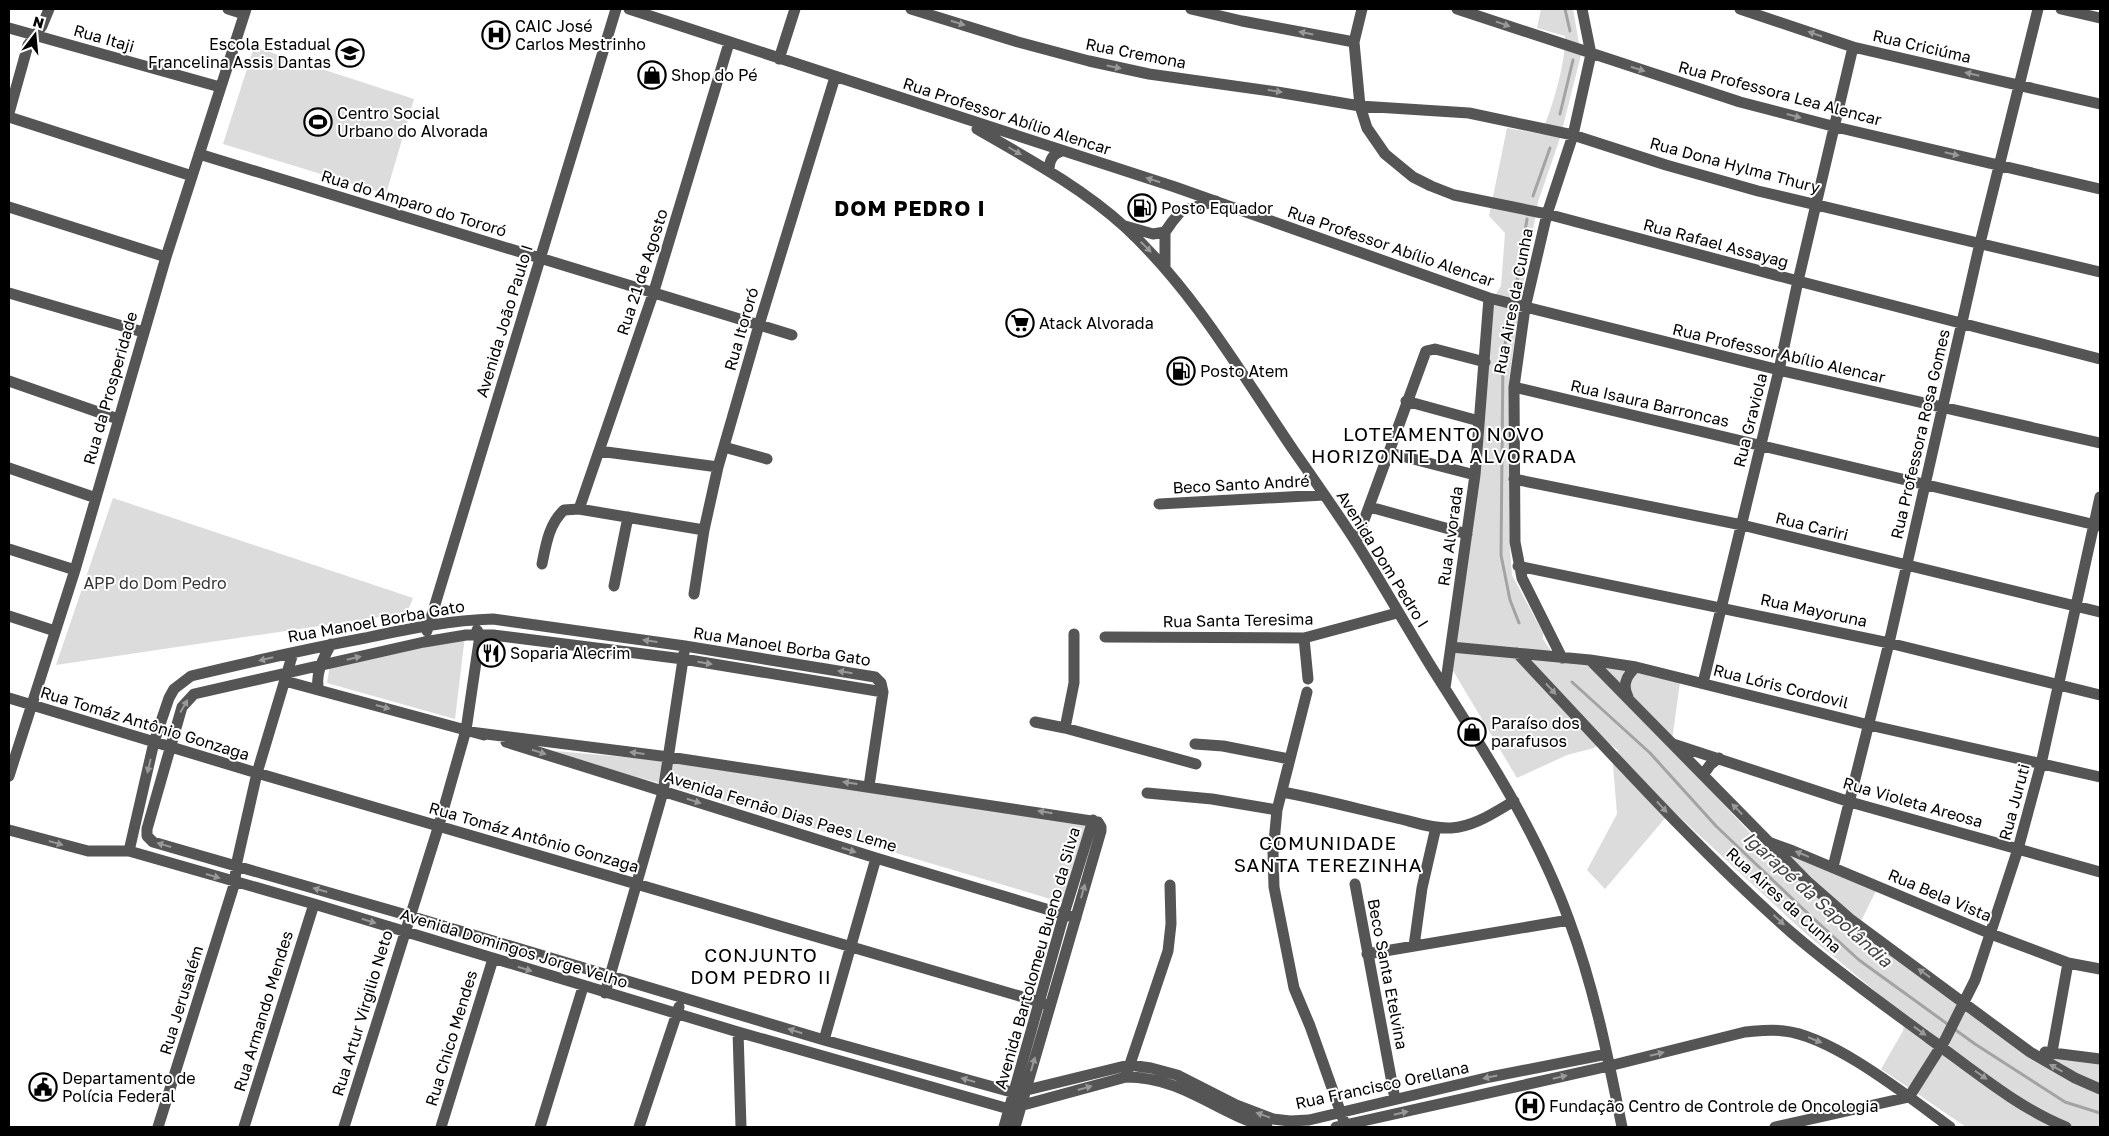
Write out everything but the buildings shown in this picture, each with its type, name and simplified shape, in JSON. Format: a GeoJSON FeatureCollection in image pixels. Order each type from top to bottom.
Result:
{"type":"FeatureCollection","features":[{"type":"Feature","properties":{"kind":"street"},"geometry":{"type":"LineString","coordinates":[[50,9],[42,26],[28,46],[9,115],[192,176]]}},
{"type":"Feature","properties":{"kind":"street"},"geometry":{"type":"LineString","coordinates":[[228,9],[245,11]]}},
{"type":"Feature","properties":{"kind":"street","name":"Avenida João Paulo I"},"geometry":{"type":"LineString","coordinates":[[424,642],[616,9]]}},
{"type":"Feature","properties":{"kind":"street","name":"Rua Professor Abílio Alencar"},"geometry":{"type":"LineString","coordinates":[[629,9],[1175,187],[1489,298],[1779,370],[2100,443]]}},
{"type":"Feature","properties":{"kind":"street"},"geometry":{"type":"LineString","coordinates":[[780,59],[795,9]]}},
{"type":"Feature","properties":{"kind":"street","name":"Rua Cremona"},"geometry":{"type":"LineString","coordinates":[[911,9],[1018,42],[1106,65],[1149,74],[1360,106]]}},
{"type":"Feature","properties":{"kind":"street"},"geometry":{"type":"LineString","coordinates":[[1191,9],[1242,21],[1354,42]]}},
{"type":"Feature","properties":{"kind":"street","name":"Rua Rafael Assayag"},"geometry":{"type":"LineString","coordinates":[[1362,9],[1354,42],[1360,106],[1368,128],[1385,154],[1414,177],[1454,195],[1547,214],[1798,282],[2100,359]]}},
{"type":"Feature","properties":{"kind":"street","name":"Rua Professora Lea Alencar"},"geometry":{"type":"LineString","coordinates":[[1457,9],[1740,102],[1836,127],[2100,189]]}},
{"type":"Feature","properties":{"kind":"street","name":"Rua Aires da Cunha"},"geometry":{"type":"LineString","coordinates":[[1562,658],[1522,578],[1518,566],[1515,542],[1514,387],[1525,308],[1547,214],[1573,135],[1591,54],[1582,9]]}},
{"type":"Feature","properties":{"kind":"street","name":"Rua Criciúma"},"geometry":{"type":"LineString","coordinates":[[1740,9],[1853,47],[2100,104]]}},
{"type":"Feature","properties":{"kind":"street","name":"Rua Professora Rosa Gomes"},"geometry":{"type":"LineString","coordinates":[[1833,867],[1927,484],[1980,244],[2038,9]]}},
{"type":"Feature","properties":{"kind":"street"},"geometry":{"type":"LineString","coordinates":[[2061,9],[2100,18]]}},
{"type":"Feature","properties":{"kind":"street","name":"Rua da Prosperidade"},"geometry":{"type":"LineString","coordinates":[[9,774],[75,570],[166,257],[245,11]]}},
{"type":"Feature","properties":{"kind":"street","name":"Rua Itaji"},"geometry":{"type":"LineString","coordinates":[[9,28],[220,87]]}},
{"type":"Feature","properties":{"kind":"street","name":"Rua 21 de Agosto"},"geometry":{"type":"LineString","coordinates":[[579,509],[654,291],[729,43]]}},
{"type":"Feature","properties":{"kind":"street","name":"Rua Graviola"},"geometry":{"type":"LineString","coordinates":[[1703,683],[1779,370],[1853,47]]}},
{"type":"Feature","properties":{"kind":"street","name":"Rua Itororó"},"geometry":{"type":"LineString","coordinates":[[694,594],[704,530],[718,468],[758,325],[835,77]]}},
{"type":"Feature","properties":{"kind":"street","name":"Rua Dona Hylma Thury"},"geometry":{"type":"LineString","coordinates":[[1360,106],[1470,113],[1573,135],[1666,165],[1758,191],[2100,272]]}},
{"type":"Feature","properties":{"kind":"street","name":"Avenida Dom Pedro I"},"geometry":{"type":"LineString","coordinates":[[958,117],[1048,171],[1094,202],[1123,225],[1165,266],[1207,319],[1356,542],[1397,613],[1514,800],[1538,848],[1569,920],[1588,975],[1622,1127]]}},
{"type":"Feature","properties":{"kind":"street"},"geometry":{"type":"LineString","coordinates":[[1048,171],[1051,159],[1057,152],[1062,151]]}},
{"type":"Feature","properties":{"kind":"street","name":"Rua do Amparo do Tororó"},"geometry":{"type":"LineString","coordinates":[[199,154],[540,260],[654,291],[792,335]]}},
{"type":"Feature","properties":{"kind":"street"},"geometry":{"type":"LineString","coordinates":[[1175,187],[1181,211]]}},
{"type":"Feature","properties":{"kind":"street"},"geometry":{"type":"LineString","coordinates":[[1165,266],[1165,232],[1181,211],[1216,202]]}},
{"type":"Feature","properties":{"kind":"street"},"geometry":{"type":"LineString","coordinates":[[9,207],[166,257]]}},
{"type":"Feature","properties":{"kind":"street"},"geometry":{"type":"LineString","coordinates":[[1123,225],[1153,234],[1165,232]]}},
{"type":"Feature","properties":{"kind":"street"},"geometry":{"type":"LineString","coordinates":[[9,293],[143,332]]}},
{"type":"Feature","properties":{"kind":"street","name":"Rua Alvorada"},"geometry":{"type":"LineString","coordinates":[[1445,688],[1475,475],[1489,298]]}},
{"type":"Feature","properties":{"kind":"street"},"geometry":{"type":"LineString","coordinates":[[1356,542],[1390,453],[1406,401],[1426,351],[1435,349],[1484,362]]}},
{"type":"Feature","properties":{"kind":"street"},"geometry":{"type":"LineString","coordinates":[[9,381],[118,419]]}},
{"type":"Feature","properties":{"kind":"street","name":"Rua Isaura Barroncas"},"geometry":{"type":"LineString","coordinates":[[1514,387],[2097,525]]}},
{"type":"Feature","properties":{"kind":"street"},"geometry":{"type":"LineString","coordinates":[[1406,401],[1479,421]]}},
{"type":"Feature","properties":{"kind":"street"},"geometry":{"type":"LineString","coordinates":[[724,447],[767,459]]}},
{"type":"Feature","properties":{"kind":"street"},"geometry":{"type":"LineString","coordinates":[[599,451],[718,468]]}},
{"type":"Feature","properties":{"kind":"street"},"geometry":{"type":"LineString","coordinates":[[1390,453],[1475,475]]}},
{"type":"Feature","properties":{"kind":"street"},"geometry":{"type":"LineString","coordinates":[[9,468],[96,498]]}},
{"type":"Feature","properties":{"kind":"street","name":"Rua Cariri"},"geometry":{"type":"LineString","coordinates":[[1514,479],[1742,525],[2100,612]]}},
{"type":"Feature","properties":{"kind":"street","name":"Beco Santo André"},"geometry":{"type":"LineString","coordinates":[[1159,504],[1324,495]]}},
{"type":"Feature","properties":{"kind":"street","name":"Rua Juruti"},"geometry":{"type":"LineString","coordinates":[[1909,1097],[1943,1044],[1959,1014],[1976,980],[1991,934],[2018,849],[2041,764],[2076,607],[2097,525],[2100,497]]}},
{"type":"Feature","properties":{"kind":"street"},"geometry":{"type":"LineString","coordinates":[[1370,507],[1467,534]]}},
{"type":"Feature","properties":{"kind":"street"},"geometry":{"type":"LineString","coordinates":[[542,564],[549,534],[557,517],[564,510],[579,509],[704,530]]}},
{"type":"Feature","properties":{"kind":"street"},"geometry":{"type":"LineString","coordinates":[[614,586],[628,517]]}},
{"type":"Feature","properties":{"kind":"street"},"geometry":{"type":"LineString","coordinates":[[9,549],[75,570]]}},
{"type":"Feature","properties":{"kind":"street","name":"Rua Mayoruna"},"geometry":{"type":"LineString","coordinates":[[1518,566],[1889,643],[2100,695]]}},
{"type":"Feature","properties":{"kind":"street","name":"Rua Santa Teresima"},"geometry":{"type":"LineString","coordinates":[[1105,637],[1304,638],[1397,613]]}},
{"type":"Feature","properties":{"kind":"street"},"geometry":{"type":"LineString","coordinates":[[9,616],[55,631]]}},
{"type":"Feature","properties":{"kind":"street","name":"Rua Manoel Borba Gato"},"geometry":{"type":"LineString","coordinates":[[129,851],[154,742],[169,698],[174,689],[191,676],[293,652],[429,625],[493,619],[685,646],[871,676],[879,679],[883,692],[683,659],[480,635],[424,642],[321,665],[287,677],[194,694],[182,707],[147,829],[147,836]]}},
{"type":"Feature","properties":{"kind":"street"},"geometry":{"type":"LineString","coordinates":[[471,620],[480,635]]}},
{"type":"Feature","properties":{"kind":"street"},"geometry":{"type":"LineString","coordinates":[[1065,728],[1074,682],[1074,634]]}},
{"type":"Feature","properties":{"kind":"street","name":"Rua Artur Virgilio Neto"},"geometry":{"type":"LineString","coordinates":[[344,1127],[466,730],[480,635]]}},
{"type":"Feature","properties":{"kind":"street"},"geometry":{"type":"LineString","coordinates":[[1304,638],[1308,679]]}},
{"type":"Feature","properties":{"kind":"street"},"geometry":{"type":"LineString","coordinates":[[319,690],[317,680],[321,665],[331,644]]}},
{"type":"Feature","properties":{"kind":"street"},"geometry":{"type":"LineString","coordinates":[[605,993],[663,792],[685,646]]}},
{"type":"Feature","properties":{"kind":"street","name":"Rua Lóris Cordovil"},"geometry":{"type":"LineString","coordinates":[[1451,647],[1590,660],[1636,668],[1869,725],[2100,777]]}},
{"type":"Feature","properties":{"kind":"street","name":"Rua Jerusalém"},"geometry":{"type":"LineString","coordinates":[[158,1127],[235,882],[236,866],[257,773],[293,652]]}},
{"type":"Feature","properties":{"kind":"street","name":"Rua Aires da Cunha"},"geometry":{"type":"LineString","coordinates":[[1517,653],[1693,839],[1792,933],[1850,980],[1943,1044],[2026,1106],[2066,1127]]}},
{"type":"Feature","properties":{"kind":"street","name":"Rua Aires da Cunha"},"geometry":{"type":"LineString","coordinates":[[1590,660],[1808,883],[1850,919],[1965,1002],[2030,1052],[2075,1078],[2100,1089]]}},
{"type":"Feature","properties":{"kind":"street"},"geometry":{"type":"LineString","coordinates":[[1630,701],[1625,684],[1626,678],[1636,668]]}},
{"type":"Feature","properties":{"kind":"street","name":"Avenida Fernão Dias Paes Leme"},"geometry":{"type":"LineString","coordinates":[[287,677],[319,690],[478,733],[876,858],[1076,918]]}},
{"type":"Feature","properties":{"kind":"street"},"geometry":{"type":"LineString","coordinates":[[869,786],[883,692]]}},
{"type":"Feature","properties":{"kind":"street"},"geometry":{"type":"LineString","coordinates":[[1308,692],[1289,758],[1277,810],[1273,853],[1274,887],[1294,988],[1310,1026],[1341,1114],[1341,1126]]}},
{"type":"Feature","properties":{"kind":"street","name":"Rua Tomáz Antônio Gonzaga"},"geometry":{"type":"LineString","coordinates":[[9,698],[257,773],[1045,1003]]}},
{"type":"Feature","properties":{"kind":"street"},"geometry":{"type":"LineString","coordinates":[[1035,722],[1065,728],[1196,764]]}},
{"type":"Feature","properties":{"kind":"street","name":"Avenida Fernão Dias Paes Leme"},"geometry":{"type":"LineString","coordinates":[[478,733],[669,757],[1094,820]]}},
{"type":"Feature","properties":{"kind":"street"},"geometry":{"type":"LineString","coordinates":[[1195,744],[1222,746],[1289,758]]}},
{"type":"Feature","properties":{"kind":"street","name":"Rua Violeta Areosa"},"geometry":{"type":"LineString","coordinates":[[1673,744],[1850,802],[2100,872]]}},
{"type":"Feature","properties":{"kind":"street"},"geometry":{"type":"LineString","coordinates":[[1703,775],[1710,765],[1719,758]]}},
{"type":"Feature","properties":{"kind":"street"},"geometry":{"type":"LineString","coordinates":[[1282,792],[1317,798],[1365,812],[1436,827],[1452,828],[1486,818],[1514,800]]}},
{"type":"Feature","properties":{"kind":"street"},"geometry":{"type":"LineString","coordinates":[[1147,793],[1212,799],[1277,810]]}},
{"type":"Feature","properties":{"kind":"street","name":"Avenida Bartolomeu Bueno da Silva"},"geometry":{"type":"LineString","coordinates":[[1004,1127],[1015,1108],[1020,1092],[1045,1003],[1064,914],[1094,820],[1100,824],[1101,831],[1076,918],[1045,1003]]}},
{"type":"Feature","properties":{"kind":"street"},"geometry":{"type":"LineString","coordinates":[[1414,946],[1422,888],[1436,827]]}},
{"type":"Feature","properties":{"kind":"street","name":"Avenida Domingos Jorge Velho"},"geometry":{"type":"LineString","coordinates":[[9,830],[88,851],[129,851],[314,904],[738,1032],[1015,1108]]}},
{"type":"Feature","properties":{"kind":"street","name":"Avenida Domingos Jorge Velho"},"geometry":{"type":"LineString","coordinates":[[147,836],[153,842],[410,916],[824,1040],[1020,1092]]}},
{"type":"Feature","properties":{"kind":"street","name":"Rua Bela Vista"},"geometry":{"type":"LineString","coordinates":[[1770,843],[1833,867],[1991,934],[2068,963],[2100,969]]}},
{"type":"Feature","properties":{"kind":"street"},"geometry":{"type":"LineString","coordinates":[[824,1040],[876,858]]}},
{"type":"Feature","properties":{"kind":"street","name":"Beco Santa Etelvina"},"geometry":{"type":"LineString","coordinates":[[1355,884],[1396,1099]]}},
{"type":"Feature","properties":{"kind":"street"},"geometry":{"type":"LineString","coordinates":[[1126,1077],[1168,951],[1171,924],[1170,885]]}},
{"type":"Feature","properties":{"kind":"street","name":"Rua Armando Mendes"},"geometry":{"type":"LineString","coordinates":[[244,1127],[314,904]]}},
{"type":"Feature","properties":{"kind":"street"},"geometry":{"type":"LineString","coordinates":[[1367,954],[1569,920]]}},
{"type":"Feature","properties":{"kind":"street","name":"Rua Chico Mendes"},"geometry":{"type":"LineString","coordinates":[[441,1127],[493,959]]}},
{"type":"Feature","properties":{"kind":"street"},"geometry":{"type":"LineString","coordinates":[[2052,1052],[2068,963]]}},
{"type":"Feature","properties":{"kind":"street"},"geometry":{"type":"LineString","coordinates":[[540,1127],[583,986]]}},
{"type":"Feature","properties":{"kind":"street"},"geometry":{"type":"LineString","coordinates":[[640,1127],[682,998]]}},
{"type":"Feature","properties":{"kind":"street","name":"Rua Francisco Orellana"},"geometry":{"type":"LineString","coordinates":[[1341,1126],[1609,1066],[1745,1032],[1786,1031],[1802,1035],[1837,1050],[1909,1097],[1950,1127]]}},
{"type":"Feature","properties":{"kind":"street"},"geometry":{"type":"LineString","coordinates":[[738,1032],[741,1127]]}},
{"type":"Feature","properties":{"kind":"street"},"geometry":{"type":"LineString","coordinates":[[2030,1052],[2052,1052],[2100,1059]]}},
{"type":"Feature","properties":{"kind":"street","name":"Rua Francisco Orellana"},"geometry":{"type":"LineString","coordinates":[[1020,1092],[1129,1065],[1151,1068],[1177,1076],[1236,1105],[1290,1124],[1341,1114],[1490,1077],[1607,1054]]}},
{"type":"Feature","properties":{"kind":"street"},"geometry":{"type":"LineString","coordinates":[[2075,1078],[2074,1069],[2079,1056]]}},
{"type":"Feature","properties":{"kind":"street"},"geometry":{"type":"LineString","coordinates":[[1015,1108],[1126,1077],[1143,1077],[1163,1081],[1192,1093],[1237,1116],[1267,1127]]}},
{"type":"Feature","properties":{"kind":"street"},"geometry":{"type":"LineString","coordinates":[[1775,1127],[1909,1097]]}},
{"type":"Feature","properties":{"kind":"street","name":"Avenida Bartolomeu Bueno da Silva"},"geometry":{"type":"LineString","coordinates":[[1015,1108],[1015,1127]]}},
{"type":"Feature","properties":{"kind":"green space"},"geometry":{"type":"Polygon","coordinates":[[[1541,9],[1573,9],[1581,55],[1560,138],[1538,202],[1519,308],[1509,379],[1509,535],[1512,575],[1543,633],[1543,639],[1556,658],[1619,667],[1680,682],[1671,748],[1768,852],[1789,852],[1877,889],[1857,929],[2038,1062],[2049,1051],[2100,1061],[2100,1127],[1966,1127],[1881,1069],[1903,1031],[1905,1016],[1804,932],[1672,810],[1605,889],[1587,870],[1617,814],[1613,765],[1618,750],[1605,741],[1594,748],[1567,755],[1517,778],[1452,669],[1490,304],[1501,286],[1505,233],[1489,216],[1507,128],[1541,134],[1554,99],[1565,47],[1565,36],[1537,28],[1541,9]]]}},
{"type":"Feature","properties":{"kind":"green space","name":"Centro Social Urbano do Alvorada"},"geometry":{"type":"Polygon","coordinates":[[[254,47],[414,99],[386,194],[223,144],[254,47]]]}},
{"type":"Feature","properties":{"kind":"green space","name":"APP do Dom Pedro"},"geometry":{"type":"Polygon","coordinates":[[[113,498],[413,598],[407,613],[56,665],[113,498]]]}},
{"type":"Feature","properties":{"kind":"green space"},"geometry":{"type":"Polygon","coordinates":[[[465,636],[455,719],[327,683],[330,664],[465,636]]]}},
{"type":"Feature","properties":{"kind":"green space"},"geometry":{"type":"Polygon","coordinates":[[[533,749],[668,761],[1087,825],[1064,903],[667,785],[533,749]]]}},
{"type":"Feature","properties":{"kind":"waterway","name":"Igarapé da Sapolândia"},"geometry":{"type":"LineString","coordinates":[[1565,9],[1570,31]]}},
{"type":"Feature","properties":{"kind":"waterway","name":"Igarapé da Sapolândia"},"geometry":{"type":"LineString","coordinates":[[1560,114],[1573,60]]}},
{"type":"Feature","properties":{"kind":"waterway","name":"Igarapé da Sapolândia"},"geometry":{"type":"LineString","coordinates":[[1533,196],[1550,148]]}},
{"type":"Feature","properties":{"kind":"waterway","name":"Igarapé da Sapolândia"},"geometry":{"type":"LineString","coordinates":[[1516,287],[1527,219]]}},
{"type":"Feature","properties":{"kind":"waterway","name":"Igarapé da Sapolândia"},"geometry":{"type":"LineString","coordinates":[[1511,311],[1503,356],[1501,555],[1510,600],[1519,623]]}},
{"type":"Feature","properties":{"kind":"waterway","name":"Igarapé da Sapolândia"},"geometry":{"type":"LineString","coordinates":[[1572,682],[1650,753],[1716,826],[1859,960],[1975,1044],[2065,1102],[2100,1113]]}},
{"type":"Feature","properties":{"kind":"place","name":"CAIC José Carlos Mestrinho"},"geometry":{"type":"Point","coordinates":[496,35]}},
{"type":"Feature","properties":{"kind":"place","name":"Escola Estadual Francelina Assis Dantas"},"geometry":{"type":"Point","coordinates":[350,53]}},
{"type":"Feature","properties":{"kind":"place","name":"Shop do Pé"},"geometry":{"type":"Point","coordinates":[652,75]}},
{"type":"Feature","properties":{"kind":"place","name":"Centro Social Urbano do Alvorada"},"geometry":{"type":"Point","coordinates":[318,122]}},
{"type":"Feature","properties":{"kind":"place","name":"Posto Equador"},"geometry":{"type":"Point","coordinates":[1142,208]}},
{"type":"Feature","properties":{"kind":"place","name":"Atack Alvorada"},"geometry":{"type":"Point","coordinates":[1020,323]}},
{"type":"Feature","properties":{"kind":"place","name":"Posto Atem"},"geometry":{"type":"Point","coordinates":[1181,371]}},
{"type":"Feature","properties":{"kind":"place","name":"Soparia Alecrim"},"geometry":{"type":"Point","coordinates":[491,653]}},
{"type":"Feature","properties":{"kind":"place","name":"Paraíso dos parafusos"},"geometry":{"type":"Point","coordinates":[1472,732]}},
{"type":"Feature","properties":{"kind":"place","name":"Departamento de Polícia Federal"},"geometry":{"type":"Point","coordinates":[43,1087]}},
{"type":"Feature","properties":{"kind":"place","name":"Fundação Centro de Controle de Oncologia"},"geometry":{"type":"Point","coordinates":[1530,1106]}},
{"type":"Feature","properties":{"kind":"district","name":"DOM PEDRO I"},"geometry":{"type":"Point","coordinates":[910,208]}},
{"type":"Feature","properties":{"kind":"district","name":"LOTEAMENTO NOVO HORIZONTE DA ALVORADA"},"geometry":{"type":"Point","coordinates":[1444,444]}},
{"type":"Feature","properties":{"kind":"district","name":"COMUNIDADE SANTA TEREZINHA"},"geometry":{"type":"Point","coordinates":[1328,853]}},
{"type":"Feature","properties":{"kind":"district","name":"CONJUNTO DOM PEDRO II"},"geometry":{"type":"Point","coordinates":[761,965]}}]}
